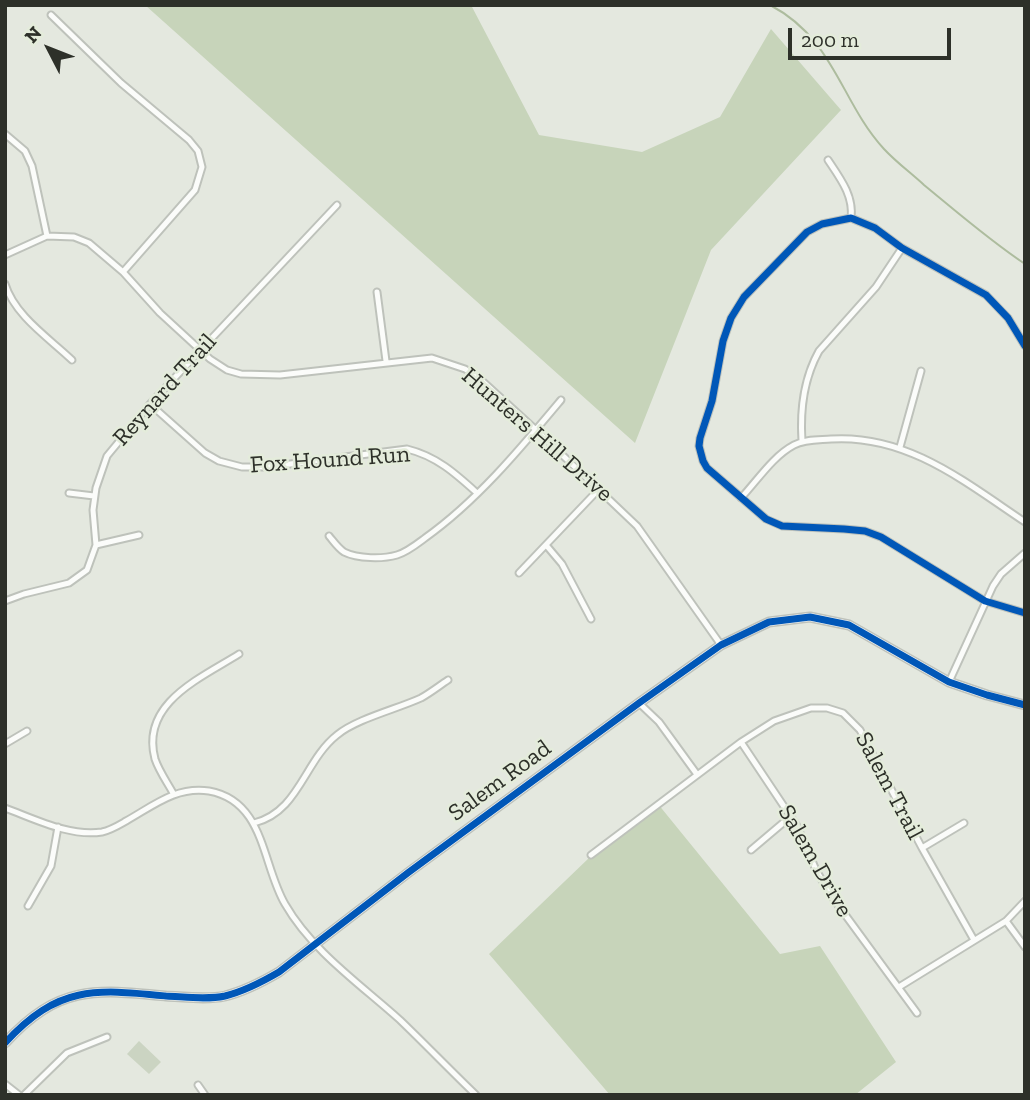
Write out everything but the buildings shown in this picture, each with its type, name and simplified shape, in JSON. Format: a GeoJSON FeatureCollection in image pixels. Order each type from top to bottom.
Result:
{"type":"FeatureCollection","features":[{"type":"Feature","properties":{"kind":"street"},"geometry":{"type":"LineString","coordinates":[[51,15],[121,83],[189,140],[201,159],[201,175],[195,190],[123,272]]}},
{"type":"Feature","properties":{"kind":"street"},"geometry":{"type":"LineString","coordinates":[[5,134],[25,151],[32,166],[47,236]]}},
{"type":"Feature","properties":{"kind":"street"},"geometry":{"type":"LineString","coordinates":[[828,160],[844,184],[853,206],[851,218]]}},
{"type":"Feature","properties":{"kind":"street","name":"Reynard Trail"},"geometry":{"type":"LineString","coordinates":[[96,545],[94,496],[107,456],[200,349],[337,205]]}},
{"type":"Feature","properties":{"kind":"street"},"geometry":{"type":"LineString","coordinates":[[1025,346],[1008,318],[986,295],[902,248],[875,228],[851,218],[821,224],[807,232],[739,304],[728,325],[712,401],[699,446],[702,461],[707,468],[766,519],[782,526],[865,531],[881,537],[985,601],[1025,613]]}},
{"type":"Feature","properties":{"kind":"street","name":"Hunters Hill Drive"},"geometry":{"type":"LineString","coordinates":[[5,255],[47,236],[82,239],[96,247],[160,313],[227,370],[253,376],[432,358],[458,366],[479,378],[638,526],[721,645]]}},
{"type":"Feature","properties":{"kind":"street"},"geometry":{"type":"LineString","coordinates":[[802,441],[800,415],[814,360],[876,287],[902,248]]}},
{"type":"Feature","properties":{"kind":"street"},"geometry":{"type":"LineString","coordinates":[[5,284],[21,313],[72,360]]}},
{"type":"Feature","properties":{"kind":"street"},"geometry":{"type":"LineString","coordinates":[[377,292],[386,361]]}},
{"type":"Feature","properties":{"kind":"street"},"geometry":{"type":"LineString","coordinates":[[900,447],[920,371]]}},
{"type":"Feature","properties":{"kind":"street"},"geometry":{"type":"LineString","coordinates":[[329,536],[341,550],[351,555],[400,555],[444,525],[536,430],[561,400]]}},
{"type":"Feature","properties":{"kind":"street","name":"Fox Hound Run"},"geometry":{"type":"LineString","coordinates":[[150,404],[198,449],[234,466],[267,467],[407,449],[441,463],[477,492]]}},
{"type":"Feature","properties":{"kind":"street"},"geometry":{"type":"LineString","coordinates":[[741,498],[778,457],[802,441],[871,441],[900,447],[933,462],[1025,522]]}},
{"type":"Feature","properties":{"kind":"street"},"geometry":{"type":"LineString","coordinates":[[519,573],[600,488]]}},
{"type":"Feature","properties":{"kind":"street"},"geometry":{"type":"LineString","coordinates":[[69,494],[94,496]]}},
{"type":"Feature","properties":{"kind":"street"},"geometry":{"type":"LineString","coordinates":[[5,601],[69,583],[87,570],[96,545],[139,535]]}},
{"type":"Feature","properties":{"kind":"street"},"geometry":{"type":"LineString","coordinates":[[546,545],[562,564],[591,619]]}},
{"type":"Feature","properties":{"kind":"street"},"geometry":{"type":"LineString","coordinates":[[949,682],[985,601],[1001,574],[1025,553]]}},
{"type":"Feature","properties":{"kind":"street","name":"Salem Road"},"geometry":{"type":"LineString","coordinates":[[5,1043],[35,1016],[69,997],[93,991],[192,997],[225,996],[260,983],[639,703],[721,645],[769,622],[793,617],[826,618],[864,632],[949,682],[1025,705]]}},
{"type":"Feature","properties":{"kind":"street"},"geometry":{"type":"LineString","coordinates":[[173,793],[156,760],[154,731],[160,716],[175,694],[239,654]]}},
{"type":"Feature","properties":{"kind":"street"},"geometry":{"type":"LineString","coordinates":[[254,822],[279,811],[291,800],[320,751],[337,735],[425,696],[448,680]]}},
{"type":"Feature","properties":{"kind":"street"},"geometry":{"type":"LineString","coordinates":[[639,703],[659,722],[696,773]]}},
{"type":"Feature","properties":{"kind":"street","name":"Salem Trail"},"geometry":{"type":"LineString","coordinates":[[591,855],[696,773],[774,721],[811,708],[827,708],[842,713],[860,730],[974,940]]}},
{"type":"Feature","properties":{"kind":"street"},"geometry":{"type":"LineString","coordinates":[[5,744],[27,731]]}},
{"type":"Feature","properties":{"kind":"street","name":"Salem Drive"},"geometry":{"type":"LineString","coordinates":[[741,742],[797,826],[826,888],[917,1013]]}},
{"type":"Feature","properties":{"kind":"street"},"geometry":{"type":"LineString","coordinates":[[5,808],[58,827],[88,833],[104,832],[173,793],[211,791],[239,805],[254,822],[282,899],[315,944],[401,1021],[476,1095]]}},
{"type":"Feature","properties":{"kind":"street"},"geometry":{"type":"LineString","coordinates":[[751,850],[790,817]]}},
{"type":"Feature","properties":{"kind":"street"},"geometry":{"type":"LineString","coordinates":[[922,848],[964,823]]}},
{"type":"Feature","properties":{"kind":"street"},"geometry":{"type":"LineString","coordinates":[[28,906],[51,866],[58,827]]}},
{"type":"Feature","properties":{"kind":"street"},"geometry":{"type":"LineString","coordinates":[[899,986],[1006,920],[1025,901]]}},
{"type":"Feature","properties":{"kind":"street"},"geometry":{"type":"LineString","coordinates":[[1006,920],[1025,947]]}},
{"type":"Feature","properties":{"kind":"street"},"geometry":{"type":"LineString","coordinates":[[5,1084],[21,1095],[66,1053],[107,1037]]}},
{"type":"Feature","properties":{"kind":"street"},"geometry":{"type":"LineString","coordinates":[[198,1085],[205,1095]]}},
{"type":"Feature","properties":{"kind":"green space"},"geometry":{"type":"Polygon","coordinates":[[[145,5],[471,5],[539,135],[642,152],[720,117],[771,29],[841,110],[711,250],[635,443],[145,5]]]}},
{"type":"Feature","properties":{"kind":"green space"},"geometry":{"type":"Polygon","coordinates":[[[658,804],[780,954],[820,946],[896,1062],[855,1095],[610,1095],[489,954],[590,857],[658,804]]]}},
{"type":"Feature","properties":{"kind":"green space"},"geometry":{"type":"Polygon","coordinates":[[[139,1041],[161,1062],[149,1074],[127,1054],[139,1041]]]}},
{"type":"Feature","properties":{"kind":"waterway"},"geometry":{"type":"LineString","coordinates":[[770,5],[792,19],[809,35],[823,53],[869,130],[889,154],[973,226],[1025,264]]}},
{"type":"Feature","properties":{"kind":"cycle path"},"geometry":{"type":"LineString","coordinates":[[1025,346],[1008,318],[986,295],[902,248],[875,228],[851,218],[822,224],[807,232],[744,297],[731,318],[723,341],[712,401],[699,446],[707,468],[766,519],[782,526],[865,531],[881,537],[985,601],[1025,613]]}},
{"type":"Feature","properties":{"kind":"cycle path"},"geometry":{"type":"LineString","coordinates":[[5,1043],[43,1010],[79,995],[118,992],[211,998],[246,989],[279,972],[409,872],[639,703],[721,645],[769,622],[810,617],[849,625],[949,682],[1025,705]]}}]}
